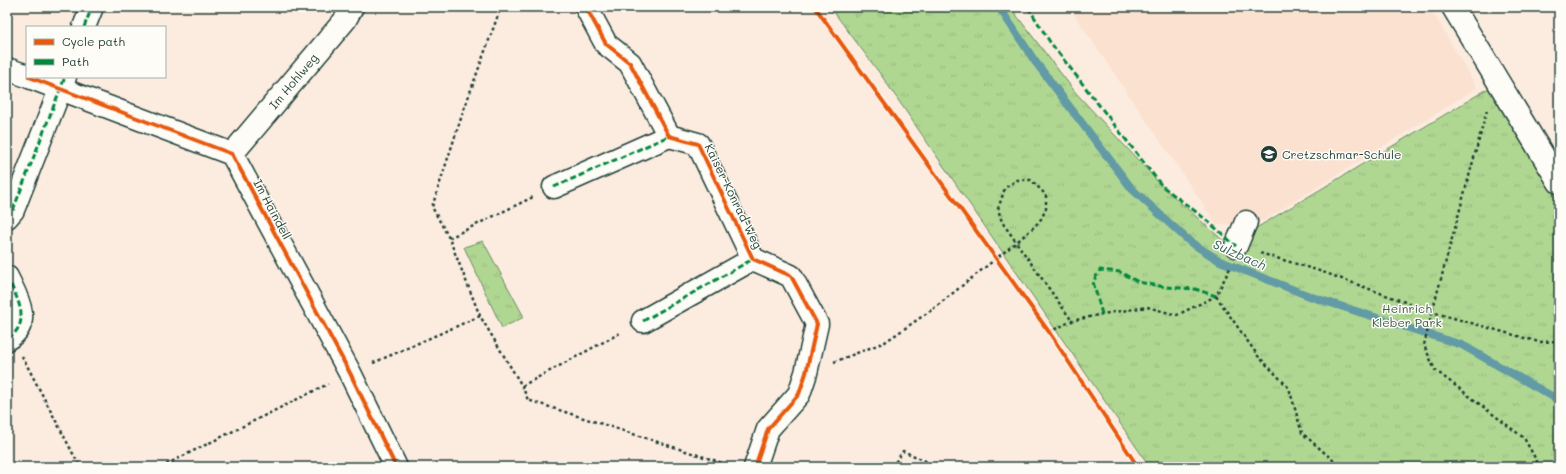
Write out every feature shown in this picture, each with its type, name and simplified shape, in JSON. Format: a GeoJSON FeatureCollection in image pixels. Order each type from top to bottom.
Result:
{"type":"FeatureCollection","features":[{"type":"Feature","properties":{"kind":"street"},"geometry":{"type":"LineString","coordinates":[[84,26],[92,7]]}},
{"type":"Feature","properties":{"kind":"street","name":"Im Hohlweg"},"geometry":{"type":"LineString","coordinates":[[232,154],[344,20],[352,7]]}},
{"type":"Feature","properties":{"kind":"street"},"geometry":{"type":"LineString","coordinates":[[554,187],[669,136],[630,63],[606,44],[586,7]]}},
{"type":"Feature","properties":{"kind":"street"},"geometry":{"type":"LineString","coordinates":[[1453,7],[1559,182]]}},
{"type":"Feature","properties":{"kind":"street"},"geometry":{"type":"LineString","coordinates":[[7,69],[26,76]]}},
{"type":"Feature","properties":{"kind":"street"},"geometry":{"type":"LineString","coordinates":[[34,78],[62,83],[232,154]]}},
{"type":"Feature","properties":{"kind":"street"},"geometry":{"type":"LineString","coordinates":[[7,217],[13,210],[62,83]]}},
{"type":"Feature","properties":{"kind":"street","name":"Kaiser-Konrad-Weg"},"geometry":{"type":"LineString","coordinates":[[669,136],[698,144],[753,259],[792,276],[817,324],[800,394],[768,429],[755,467]]}},
{"type":"Feature","properties":{"kind":"street","name":"Im Haindell"},"geometry":{"type":"LineString","coordinates":[[232,154],[350,373],[396,467]]}},
{"type":"Feature","properties":{"kind":"street"},"geometry":{"type":"LineString","coordinates":[[1236,246],[1246,222]]}},
{"type":"Feature","properties":{"kind":"street","name":"Kaiser-Konrad-Weg"},"geometry":{"type":"LineString","coordinates":[[644,321],[753,259]]}},
{"type":"Feature","properties":{"kind":"street"},"geometry":{"type":"LineString","coordinates":[[7,278],[20,304],[22,315],[19,327],[9,337]]}},
{"type":"Feature","properties":{"kind":"path"},"geometry":{"type":"LineString","coordinates":[[501,7],[464,110],[432,207],[450,238],[480,316],[522,386],[528,400],[734,467]]}},
{"type":"Feature","properties":{"kind":"path"},"geometry":{"type":"LineString","coordinates":[[815,7],[1049,332],[1138,467]]}},
{"type":"Feature","properties":{"kind":"path"},"geometry":{"type":"LineString","coordinates":[[1496,79],[1424,345],[1435,370],[1524,438],[1540,467]]}},
{"type":"Feature","properties":{"kind":"path"},"geometry":{"type":"LineString","coordinates":[[806,373],[885,342],[933,309],[1018,241],[1035,226],[1046,209],[1046,195],[1031,180],[1016,180],[1005,188],[998,209],[1002,222],[1072,321]]}},
{"type":"Feature","properties":{"kind":"path"},"geometry":{"type":"LineString","coordinates":[[450,238],[554,187]]}},
{"type":"Feature","properties":{"kind":"path"},"geometry":{"type":"LineString","coordinates":[[1236,246],[1323,272],[1432,312],[1539,342],[1559,341]]}},
{"type":"Feature","properties":{"kind":"path"},"geometry":{"type":"LineString","coordinates":[[1049,332],[1072,321],[1102,314],[1147,307],[1177,315],[1216,296],[1228,275]]}},
{"type":"Feature","properties":{"kind":"path"},"geometry":{"type":"LineString","coordinates":[[1216,296],[1258,356],[1289,388],[1302,433],[1341,467]]}},
{"type":"Feature","properties":{"kind":"path"},"geometry":{"type":"LineString","coordinates":[[161,467],[350,373],[480,316]]}},
{"type":"Feature","properties":{"kind":"path"},"geometry":{"type":"LineString","coordinates":[[522,386],[644,321]]}},
{"type":"Feature","properties":{"kind":"path"},"geometry":{"type":"LineString","coordinates":[[9,337],[80,467]]}},
{"type":"Feature","properties":{"kind":"path"},"geometry":{"type":"LineString","coordinates":[[892,467],[903,451],[928,462],[931,467]]}},
{"type":"Feature","properties":{"kind":"path"},"geometry":{"type":"LineString","coordinates":[[864,467],[868,467]]}},
{"type":"Feature","properties":{"kind":"shaded area","name":"Cretzschmar-Schule"},"geometry":{"type":"Polygon","coordinates":[[[1069,7],[1430,7],[1477,88],[1263,221],[1217,225],[1069,7]]]}},
{"type":"Feature","properties":{"kind":"green space","name":"Heinrich Kleber Park"},"geometry":{"type":"Polygon","coordinates":[[[830,7],[1010,7],[1076,93],[1162,186],[1228,245],[1489,88],[1559,199],[1559,467],[1150,467],[881,75],[830,7]]]}},
{"type":"Feature","properties":{"kind":"green space"},"geometry":{"type":"Polygon","coordinates":[[[483,241],[524,317],[502,328],[464,247],[483,241]]]}},
{"type":"Feature","properties":{"kind":"waterway","name":"Sulzbach"},"geometry":{"type":"LineString","coordinates":[[999,7],[1034,60],[1132,189],[1190,242],[1220,261],[1312,297],[1462,345],[1555,398],[1559,402]]}},
{"type":"Feature","properties":{"kind":"marked path"},"geometry":{"type":"LineString","coordinates":[[84,26],[92,7]]}},
{"type":"Feature","properties":{"kind":"marked path"},"geometry":{"type":"LineString","coordinates":[[1028,7],[1050,42],[1162,186],[1204,218],[1236,246]]}},
{"type":"Feature","properties":{"kind":"marked path"},"geometry":{"type":"LineString","coordinates":[[7,217],[13,210],[65,78]]}},
{"type":"Feature","properties":{"kind":"marked path"},"geometry":{"type":"LineString","coordinates":[[554,187],[669,136]]}},
{"type":"Feature","properties":{"kind":"marked path"},"geometry":{"type":"LineString","coordinates":[[643,321],[753,259]]}},
{"type":"Feature","properties":{"kind":"marked path"},"geometry":{"type":"LineString","coordinates":[[1102,314],[1093,282],[1100,270],[1120,272],[1138,282],[1165,287],[1195,289],[1216,296]]}},
{"type":"Feature","properties":{"kind":"marked path"},"geometry":{"type":"LineString","coordinates":[[7,277],[15,293],[21,318],[15,333],[7,339]]}},
{"type":"Feature","properties":{"kind":"cycle path"},"geometry":{"type":"LineString","coordinates":[[586,7],[606,44],[630,63],[669,136],[698,144],[753,259],[791,276],[817,324],[806,373],[799,394],[768,429],[755,467]]}},
{"type":"Feature","properties":{"kind":"cycle path"},"geometry":{"type":"LineString","coordinates":[[815,7],[1049,332],[1138,467]]}},
{"type":"Feature","properties":{"kind":"cycle path"},"geometry":{"type":"LineString","coordinates":[[32,78],[232,154],[350,373],[396,467]]}},
{"type":"Feature","properties":{"kind":"place","name":"Cretzschmar-Schule"},"geometry":{"type":"Point","coordinates":[1269,154]}}]}
